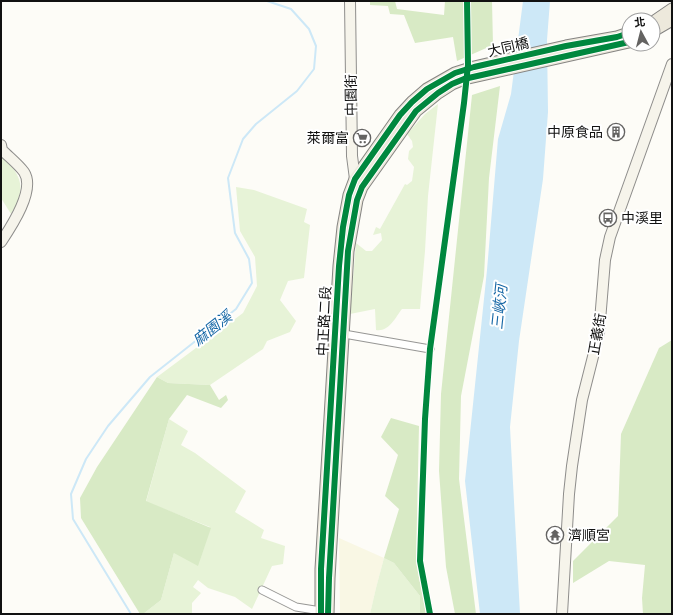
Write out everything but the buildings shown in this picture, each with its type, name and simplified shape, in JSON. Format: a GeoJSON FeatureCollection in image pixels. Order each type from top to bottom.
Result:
{"type":"FeatureCollection","features":[{"type":"Feature","properties":{"kind":"main road"},"geometry":{"type":"LineString","coordinates":[[661,17],[672,9]]}},
{"type":"Feature","properties":{"kind":"main road"},"geometry":{"type":"LineString","coordinates":[[661,26],[672,20]]}},
{"type":"Feature","properties":{"kind":"main road"},"geometry":{"type":"LineString","coordinates":[[565,51],[621,36]]}},
{"type":"Feature","properties":{"kind":"main road"},"geometry":{"type":"LineString","coordinates":[[565,51],[621,43]]}},
{"type":"Feature","properties":{"kind":"main road","name":"大同橋"},"geometry":{"type":"LineString","coordinates":[[460,76],[474,67],[565,51]]}},
{"type":"Feature","properties":{"kind":"main road","name":"中正路二段"},"geometry":{"type":"LineString","coordinates":[[323,613],[321,569],[339,266],[343,227],[349,195],[400,115],[412,102],[427,89],[460,76]]}},
{"type":"Feature","properties":{"kind":"main road","name":"中正路二段"},"geometry":{"type":"LineString","coordinates":[[323,613],[329,578],[348,250],[357,200],[358,183]]}},
{"type":"Feature","properties":{"kind":"street","name":"中園街"},"geometry":{"type":"LineString","coordinates":[[350,1],[352,156],[358,183]]}},
{"type":"Feature","properties":{"kind":"street","name":"正義街"},"geometry":{"type":"LineString","coordinates":[[562,614],[572,466],[582,400],[599,333],[605,260],[610,237],[672,64]]}},
{"type":"Feature","properties":{"kind":"street"},"geometry":{"type":"LineString","coordinates":[[1,145],[2,150],[24,172],[28,181],[27,190],[15,221],[1,242]]}},
{"type":"Feature","properties":{"kind":"street"},"geometry":{"type":"LineString","coordinates":[[344,334],[430,349]]}},
{"type":"Feature","properties":{"kind":"street"},"geometry":{"type":"LineString","coordinates":[[262,590],[296,607],[323,613]]}},
{"type":"Feature","properties":{"kind":"shaded area"},"geometry":{"type":"Polygon","coordinates":[[[339,538],[384,558],[370,614],[340,614],[339,538]]]}},
{"type":"Feature","properties":{"kind":"green space"},"geometry":{"type":"Polygon","coordinates":[[[370,1],[395,1],[397,9],[444,15],[445,1],[492,1],[493,45],[457,61],[453,37],[415,43],[404,15],[390,14],[388,6],[370,5],[370,1]]]}},
{"type":"Feature","properties":{"kind":"green space"},"geometry":{"type":"Polygon","coordinates":[[[500,86],[489,178],[484,276],[461,396],[459,479],[476,614],[455,614],[446,567],[439,471],[441,394],[472,95],[500,86]]]}},
{"type":"Feature","properties":{"kind":"green space"},"geometry":{"type":"Polygon","coordinates":[[[438,104],[428,196],[420,309],[402,309],[388,327],[381,330],[376,330],[375,309],[350,314],[356,243],[366,251],[372,251],[382,240],[381,233],[373,235],[376,227],[380,229],[405,184],[407,185],[412,181],[414,167],[408,159],[409,151],[413,147],[412,141],[407,134],[425,114],[438,104]]]}},
{"type":"Feature","properties":{"kind":"green space"},"geometry":{"type":"Polygon","coordinates":[[[1,156],[14,169],[20,183],[19,197],[11,214],[1,198],[1,156]]]}},
{"type":"Feature","properties":{"kind":"green space"},"geometry":{"type":"Polygon","coordinates":[[[236,187],[254,190],[307,209],[304,222],[310,225],[304,278],[288,281],[280,300],[296,321],[290,332],[267,341],[263,349],[210,385],[168,383],[157,377],[243,313],[257,286],[255,257],[240,231],[236,187]]]}},
{"type":"Feature","properties":{"kind":"green space"},"geometry":{"type":"Polygon","coordinates":[[[672,340],[672,614],[643,614],[642,598],[645,565],[609,561],[573,583],[573,561],[618,516],[621,434],[659,348],[672,340]]]}},
{"type":"Feature","properties":{"kind":"green space"},"geometry":{"type":"Polygon","coordinates":[[[157,377],[168,383],[210,385],[219,400],[226,395],[228,400],[221,408],[187,395],[169,419],[146,501],[211,528],[198,566],[174,553],[161,600],[143,614],[140,614],[81,518],[80,498],[97,467],[157,377]]]}},
{"type":"Feature","properties":{"kind":"green space"},"geometry":{"type":"Polygon","coordinates":[[[391,418],[419,426],[416,562],[426,614],[420,614],[420,596],[394,563],[384,558],[399,509],[385,496],[398,455],[381,437],[391,418]]]}},
{"type":"Feature","properties":{"kind":"green space"},"geometry":{"type":"Polygon","coordinates":[[[169,419],[188,431],[181,445],[195,453],[246,491],[235,512],[264,530],[261,538],[285,546],[283,564],[272,566],[252,609],[235,597],[208,588],[198,580],[193,587],[201,593],[192,603],[192,614],[143,614],[161,600],[174,553],[210,527],[146,502],[169,419]]]}},
{"type":"Feature","properties":{"kind":"green space"},"geometry":{"type":"Polygon","coordinates":[[[384,558],[394,563],[420,596],[420,614],[370,614],[384,558]]]}},
{"type":"Feature","properties":{"kind":"water","name":"三峽河"},"geometry":{"type":"Polygon","coordinates":[[[523,1],[550,1],[547,40],[548,112],[543,179],[519,341],[510,427],[520,614],[480,614],[465,481],[487,270],[498,139],[511,94],[523,1]]]}},
{"type":"Feature","properties":{"kind":"waterway","name":"麻園溪"},"geometry":{"type":"LineString","coordinates":[[131,614],[73,519],[71,494],[86,459],[108,426],[150,377],[236,309],[252,283],[249,259],[235,233],[228,178],[243,139],[256,124],[297,91],[314,69],[316,46],[309,29],[291,9],[267,1]]}},
{"type":"Feature","properties":{"kind":"cycle path"},"geometry":{"type":"LineString","coordinates":[[430,614],[420,561],[425,419],[430,349],[468,65],[467,1]]}},
{"type":"Feature","properties":{"kind":"cycle path"},"geometry":{"type":"LineString","coordinates":[[321,614],[321,569],[339,266],[343,227],[349,195],[355,179],[400,115],[412,102],[427,89],[455,73],[474,67],[566,46],[621,36]]}},
{"type":"Feature","properties":{"kind":"cycle path"},"geometry":{"type":"LineString","coordinates":[[328,614],[348,251],[357,200],[362,187],[416,111],[438,93],[452,84],[464,79],[621,44]]}},
{"type":"Feature","properties":{"kind":"place","name":"中原食品"},"geometry":{"type":"Point","coordinates":[616,132]}},
{"type":"Feature","properties":{"kind":"place","name":"萊爾富"},"geometry":{"type":"Point","coordinates":[362,138]}},
{"type":"Feature","properties":{"kind":"place","name":"中溪里"},"geometry":{"type":"Point","coordinates":[608,218]}},
{"type":"Feature","properties":{"kind":"place","name":"濟順宮"},"geometry":{"type":"Point","coordinates":[555,535]}}]}
